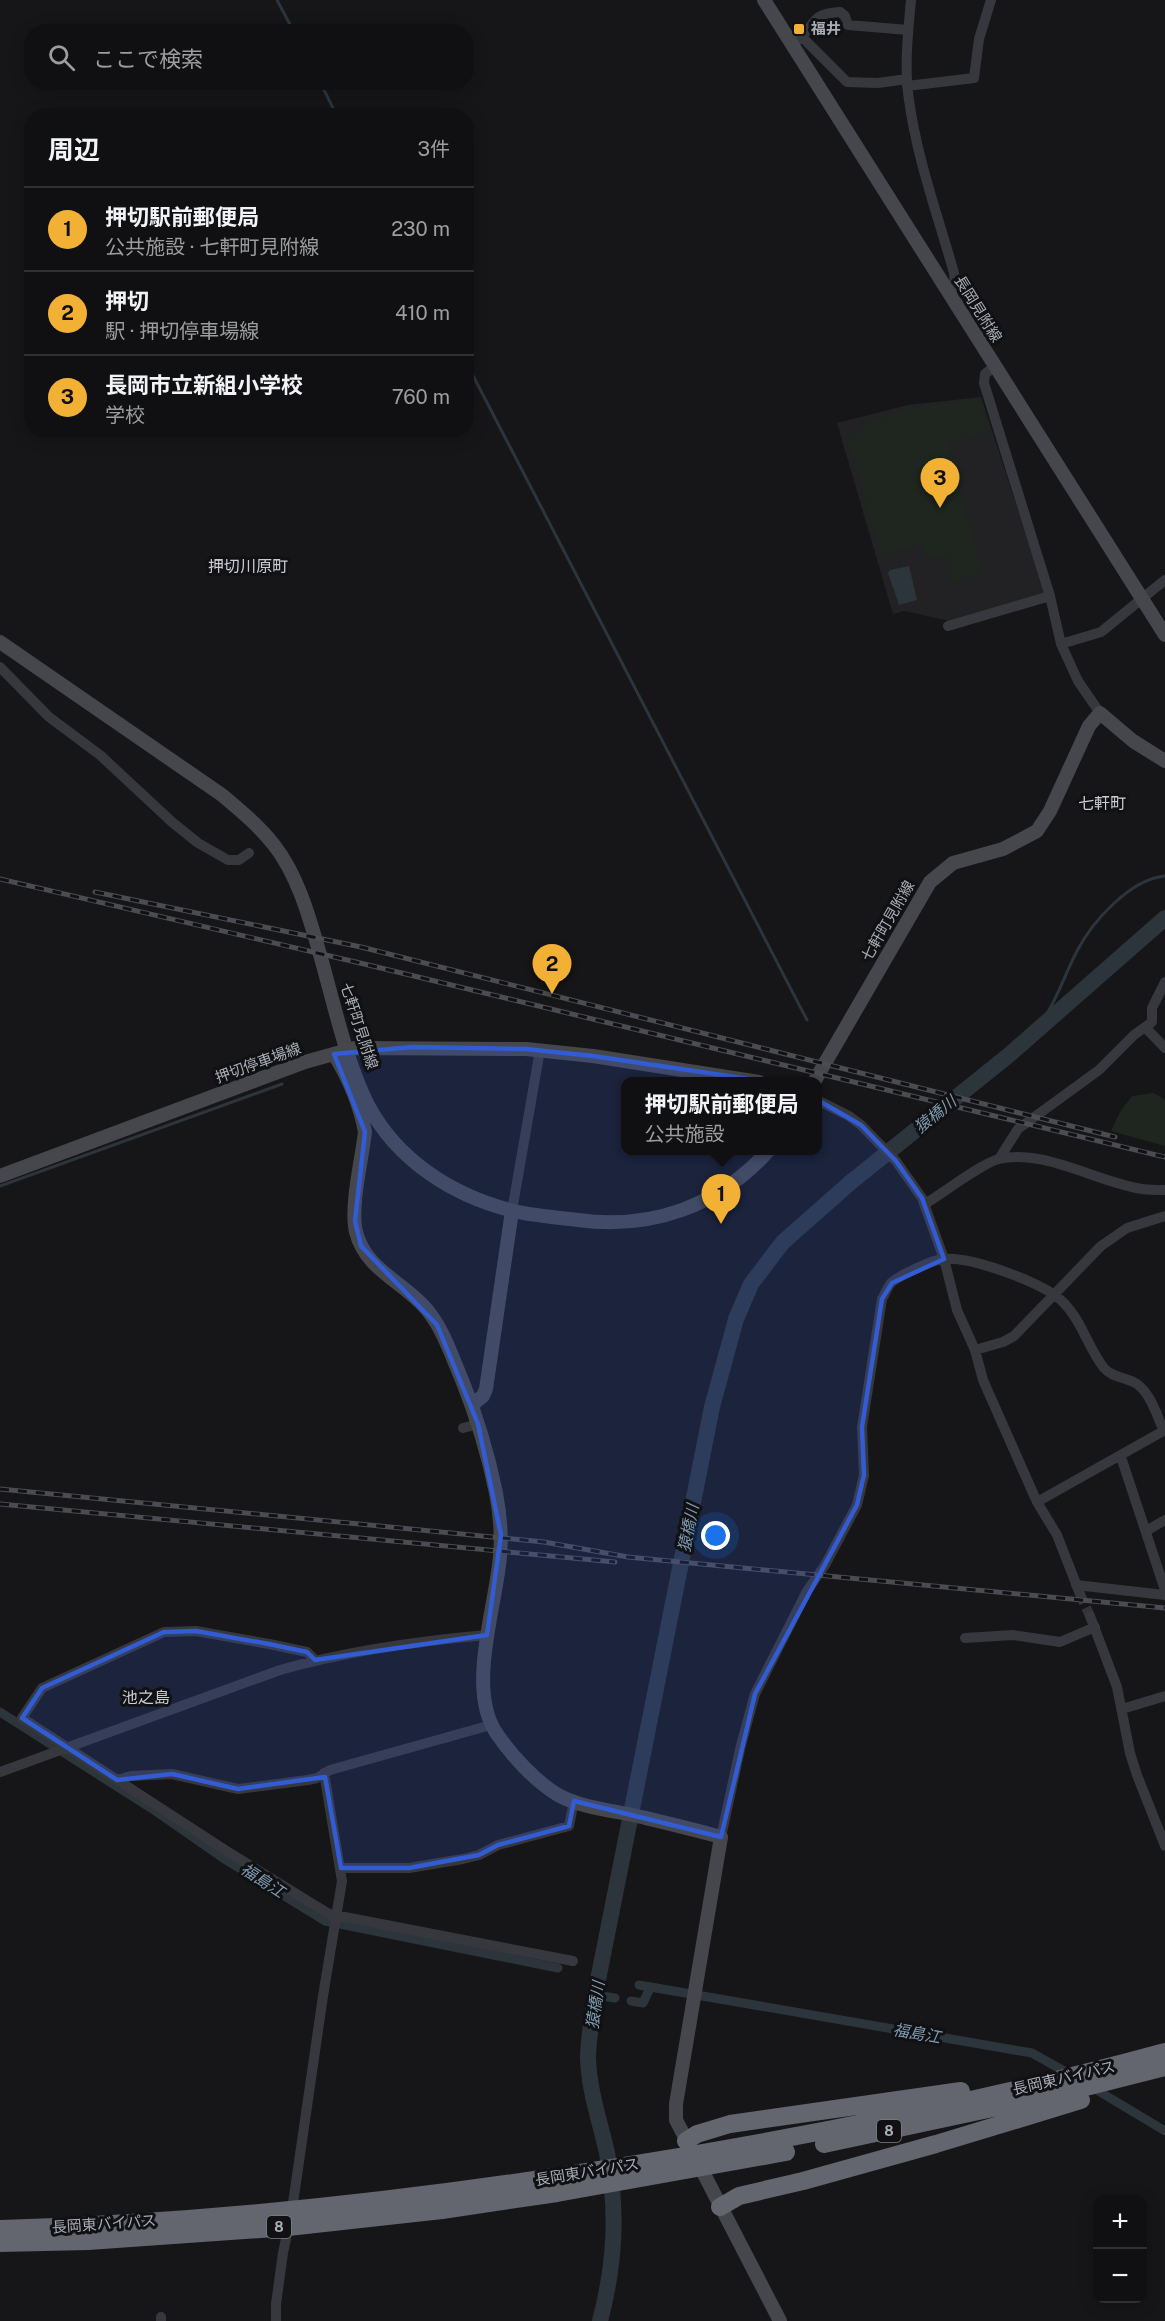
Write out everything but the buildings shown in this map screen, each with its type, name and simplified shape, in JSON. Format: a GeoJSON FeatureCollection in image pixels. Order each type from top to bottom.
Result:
{"type":"FeatureCollection","features":[{"type":"Feature","properties":{"kind":"highway"},"geometry":{"type":"LineString","coordinates":[[686,2141],[697,2134],[730,2124],[1037,2080],[1165,2050]]}},
{"type":"Feature","properties":{"kind":"highway","name":"長岡東バイパス"},"geometry":{"type":"LineString","coordinates":[[0,2229],[442,2210],[556,2185],[1065,2098],[1137,2079],[1165,2067]]}},
{"type":"Feature","properties":{"kind":"highway"},"geometry":{"type":"LineString","coordinates":[[1137,2079],[1165,2073]]}},
{"type":"Feature","properties":{"kind":"highway","name":"長岡東バイパス"},"geometry":{"type":"LineString","coordinates":[[718,2158],[788,2139],[1037,2080]]}},
{"type":"Feature","properties":{"kind":"highway"},"geometry":{"type":"LineString","coordinates":[[720,2207],[740,2196],[925,2147],[1065,2098]]}},
{"type":"Feature","properties":{"kind":"highway","name":"長岡東バイパス"},"geometry":{"type":"LineString","coordinates":[[0,2243],[88,2241],[290,2218]]}},
{"type":"Feature","properties":{"kind":"main road","name":"長岡見附線"},"geometry":{"type":"LineString","coordinates":[[764,0],[796,41],[949,292],[1165,635]]}},
{"type":"Feature","properties":{"kind":"main road","name":"七軒町見附線"},"geometry":{"type":"LineString","coordinates":[[0,642],[222,795],[254,822],[268,838],[289,871],[312,928],[356,1074],[369,1105],[389,1136],[409,1157],[434,1177],[472,1198],[513,1211],[601,1223],[631,1222],[664,1217],[714,1197],[746,1175],[764,1155]]}},
{"type":"Feature","properties":{"kind":"main road","name":"七軒町見附線"},"geometry":{"type":"LineString","coordinates":[[817,1077],[930,882],[952,863],[1003,849],[1037,831],[1050,811],[1089,726],[1100,713]]}},
{"type":"Feature","properties":{"kind":"main road"},"geometry":{"type":"LineString","coordinates":[[1100,713],[1133,741],[1165,761]]}},
{"type":"Feature","properties":{"kind":"main road","name":"押切停車場線"},"geometry":{"type":"LineString","coordinates":[[0,1176],[355,1048],[540,1050],[699,1077]]}},
{"type":"Feature","properties":{"kind":"main road"},"geometry":{"type":"LineString","coordinates":[[334,1054],[343,1068],[365,1132],[354,1221],[361,1246],[367,1257],[385,1275],[428,1310],[452,1354],[472,1404],[496,1494],[500,1521],[500,1558],[487,1635],[482,1685],[491,1725],[539,1781],[559,1795],[593,1807],[721,1837],[676,2104],[676,2120],[780,2321]]}},
{"type":"Feature","properties":{"kind":"main road"},"geometry":{"type":"LineString","coordinates":[[472,1404],[483,1396],[486,1389],[513,1211]]}},
{"type":"Feature","properties":{"kind":"street"},"geometry":{"type":"LineString","coordinates":[[911,0],[907,83],[918,151],[954,273],[955,286],[949,292]]}},
{"type":"Feature","properties":{"kind":"street"},"geometry":{"type":"LineString","coordinates":[[908,30],[848,25],[845,16],[840,12],[822,13],[812,21],[796,41],[847,82],[907,83],[974,78],[979,39],[991,0]]}},
{"type":"Feature","properties":{"kind":"street"},"geometry":{"type":"LineString","coordinates":[[995,366],[985,374],[984,383],[1050,596],[1061,644],[1078,681],[1100,713]]}},
{"type":"Feature","properties":{"kind":"street"},"geometry":{"type":"LineString","coordinates":[[1061,644],[1101,632],[1165,580]]}},
{"type":"Feature","properties":{"kind":"street"},"geometry":{"type":"LineString","coordinates":[[948,626],[1050,596]]}},
{"type":"Feature","properties":{"kind":"street"},"geometry":{"type":"LineString","coordinates":[[0,667],[49,717],[100,755],[198,843],[228,860],[239,860],[249,854]]}},
{"type":"Feature","properties":{"kind":"street"},"geometry":{"type":"LineString","coordinates":[[925,1204],[999,1159],[1018,1129],[1099,1070],[1134,1035],[1152,1022],[1152,1008],[1165,982]]}},
{"type":"Feature","properties":{"kind":"street"},"geometry":{"type":"LineString","coordinates":[[1145,1027],[1165,1048]]}},
{"type":"Feature","properties":{"kind":"street"},"geometry":{"type":"LineString","coordinates":[[513,1211],[540,1050]]}},
{"type":"Feature","properties":{"kind":"street"},"geometry":{"type":"LineString","coordinates":[[822,1103],[861,1125],[882,1145],[914,1184],[925,1204],[944,1258],[957,1310],[975,1350],[983,1380],[1037,1502],[1057,1535],[1078,1590],[1165,1595]]}},
{"type":"Feature","properties":{"kind":"street"},"geometry":{"type":"LineString","coordinates":[[999,1159],[1023,1157],[1068,1166],[1100,1178],[1142,1189],[1165,1190]]}},
{"type":"Feature","properties":{"kind":"street"},"geometry":{"type":"LineString","coordinates":[[975,1350],[1003,1342],[1014,1336],[1101,1246],[1119,1232],[1165,1216]]}},
{"type":"Feature","properties":{"kind":"street"},"geometry":{"type":"LineString","coordinates":[[721,1837],[741,1745],[755,1694],[807,1591],[825,1565],[857,1505],[864,1474],[862,1427],[882,1299],[892,1283],[944,1258],[1001,1270],[1054,1294],[1080,1324],[1104,1368],[1110,1374],[1138,1384],[1148,1396],[1164,1431],[1037,1502]]}},
{"type":"Feature","properties":{"kind":"street"},"geometry":{"type":"LineString","coordinates":[[463,1428],[478,1424]]}},
{"type":"Feature","properties":{"kind":"street"},"geometry":{"type":"LineString","coordinates":[[1121,1457],[1165,1590]]}},
{"type":"Feature","properties":{"kind":"street"},"geometry":{"type":"LineString","coordinates":[[1146,1532],[1165,1520]]}},
{"type":"Feature","properties":{"kind":"street"},"geometry":{"type":"LineString","coordinates":[[1090,1616],[1111,1666],[1137,1775],[1165,1846]]}},
{"type":"Feature","properties":{"kind":"street"},"geometry":{"type":"LineString","coordinates":[[965,1638],[1013,1635],[1060,1642],[1095,1627]]}},
{"type":"Feature","properties":{"kind":"street"},"geometry":{"type":"LineString","coordinates":[[315,1660],[307,1652],[269,1644],[196,1631],[164,1632],[42,1688],[22,1718],[225,1850],[329,1914],[573,1961]]}},
{"type":"Feature","properties":{"kind":"street"},"geometry":{"type":"LineString","coordinates":[[0,1772],[280,1670],[315,1660],[446,1639],[487,1635]]}},
{"type":"Feature","properties":{"kind":"street"},"geometry":{"type":"LineString","coordinates":[[1122,1709],[1165,1696]]}},
{"type":"Feature","properties":{"kind":"street"},"geometry":{"type":"LineString","coordinates":[[117,1780],[130,1776],[172,1774],[238,1789],[308,1780],[330,1770],[491,1725]]}},
{"type":"Feature","properties":{"kind":"street"},"geometry":{"type":"LineString","coordinates":[[276,2321],[276,2304],[322,1996],[341,1893],[341,1868],[324,1773]]}},
{"type":"Feature","properties":{"kind":"street"},"geometry":{"type":"LineString","coordinates":[[341,1868],[409,1868],[479,1855],[498,1845],[569,1827],[574,1801]]}},
{"type":"Feature","properties":{"kind":"highlighted area"},"geometry":{"type":"Polygon","coordinates":[[[413,1047],[526,1049],[593,1056],[755,1080],[821,1102],[861,1125],[896,1161],[922,1198],[944,1259],[892,1283],[882,1299],[862,1427],[864,1475],[857,1505],[755,1694],[721,1837],[574,1801],[569,1826],[498,1845],[479,1855],[409,1868],[341,1868],[325,1777],[238,1789],[172,1774],[117,1780],[22,1718],[42,1688],[164,1632],[196,1631],[269,1644],[307,1652],[315,1660],[487,1635],[501,1535],[478,1424],[437,1325],[361,1246],[355,1221],[365,1132],[334,1054],[413,1047]]]}},
{"type":"Feature","properties":{"kind":"shaded area"},"geometry":{"type":"Polygon","coordinates":[[[981,397],[1045,593],[950,621],[904,611],[893,614],[837,423],[908,405],[981,397]]]}},
{"type":"Feature","properties":{"kind":"shaded area"},"geometry":{"type":"Polygon","coordinates":[[[978,399],[988,432],[947,444],[982,573],[954,581],[947,556],[926,558],[922,544],[882,556],[847,441],[869,422],[910,408],[978,399]]]}},
{"type":"Feature","properties":{"kind":"shaded area"},"geometry":{"type":"Polygon","coordinates":[[[909,566],[917,600],[899,605],[888,573],[890,570],[909,566]]]}},
{"type":"Feature","properties":{"kind":"shaded area"},"geometry":{"type":"Polygon","coordinates":[[[1154,1093],[1165,1100],[1165,1146],[1111,1131],[1120,1112],[1132,1096],[1154,1093]]]}},
{"type":"Feature","properties":{"kind":"waterway"},"geometry":{"type":"LineString","coordinates":[[277,0],[290,24]]}},
{"type":"Feature","properties":{"kind":"waterway"},"geometry":{"type":"LineString","coordinates":[[324,90],[333,108]]}},
{"type":"Feature","properties":{"kind":"waterway"},"geometry":{"type":"LineString","coordinates":[[474,377],[807,1020]]}},
{"type":"Feature","properties":{"kind":"waterway"},"geometry":{"type":"LineString","coordinates":[[1027,1039],[1044,1019],[1077,951],[1102,915],[1126,893],[1152,879],[1165,876]]}},
{"type":"Feature","properties":{"kind":"waterway","name":"猿橋川"},"geometry":{"type":"LineString","coordinates":[[600,2321],[612,2258],[614,2217],[607,2153],[589,2070],[589,2043],[595,1995],[712,1407],[736,1319],[751,1284],[783,1242],[851,1182],[1009,1055],[1165,918]]}},
{"type":"Feature","properties":{"kind":"waterway"},"geometry":{"type":"LineString","coordinates":[[0,1186],[282,1084]]}},
{"type":"Feature","properties":{"kind":"waterway","name":"福島江"},"geometry":{"type":"LineString","coordinates":[[0,1712],[157,1812],[226,1860],[325,1921],[558,1968]]}},
{"type":"Feature","properties":{"kind":"waterway","name":"福島江"},"geometry":{"type":"LineString","coordinates":[[639,1985],[1032,2053],[1073,2076]]}},
{"type":"Feature","properties":{"kind":"waterway","name":"福島江"},"geometry":{"type":"LineString","coordinates":[[631,2001],[643,2003],[650,1988]]}},
{"type":"Feature","properties":{"kind":"waterway","name":"福島江"},"geometry":{"type":"LineString","coordinates":[[595,1995],[615,1998]]}},
{"type":"Feature","properties":{"kind":"waterway","name":"福島江"},"geometry":{"type":"LineString","coordinates":[[1090,2086],[1165,2131]]}},
{"type":"Feature","properties":{"kind":"tunnel"},"geometry":{"type":"LineString","coordinates":[[1080,1594],[1090,1616]]}},
{"type":"Feature","properties":{"kind":"railway"},"geometry":{"type":"LineString","coordinates":[[0,879],[360,963],[1165,1157]]}},
{"type":"Feature","properties":{"kind":"railway"},"geometry":{"type":"LineString","coordinates":[[95,892],[361,947],[1115,1137]]}},
{"type":"Feature","properties":{"kind":"railway"},"geometry":{"type":"LineString","coordinates":[[0,1489],[544,1542],[628,1557],[1165,1608]]}},
{"type":"Feature","properties":{"kind":"railway"},"geometry":{"type":"LineString","coordinates":[[0,1504],[615,1562]]}},
{"type":"Feature","properties":{"kind":"place","name":"福井"},"geometry":{"type":"Point","coordinates":[799,29]}},
{"type":"Feature","properties":{"kind":"place","name":"長岡市立新組小学校"},"geometry":{"type":"Point","coordinates":[940,508]}},
{"type":"Feature","properties":{"kind":"place","name":"押切"},"geometry":{"type":"Point","coordinates":[552,994]}},
{"type":"Feature","properties":{"kind":"place","name":"押切駅前郵便局"},"geometry":{"type":"Point","coordinates":[721,1224]}},
{"type":"Feature","properties":{"kind":"district","name":"押切川原町"},"geometry":{"type":"Point","coordinates":[248,566]}},
{"type":"Feature","properties":{"kind":"district","name":"七軒町"},"geometry":{"type":"Point","coordinates":[1102,803]}},
{"type":"Feature","properties":{"kind":"district","name":"池之島"},"geometry":{"type":"Point","coordinates":[146,1697]}}]}
